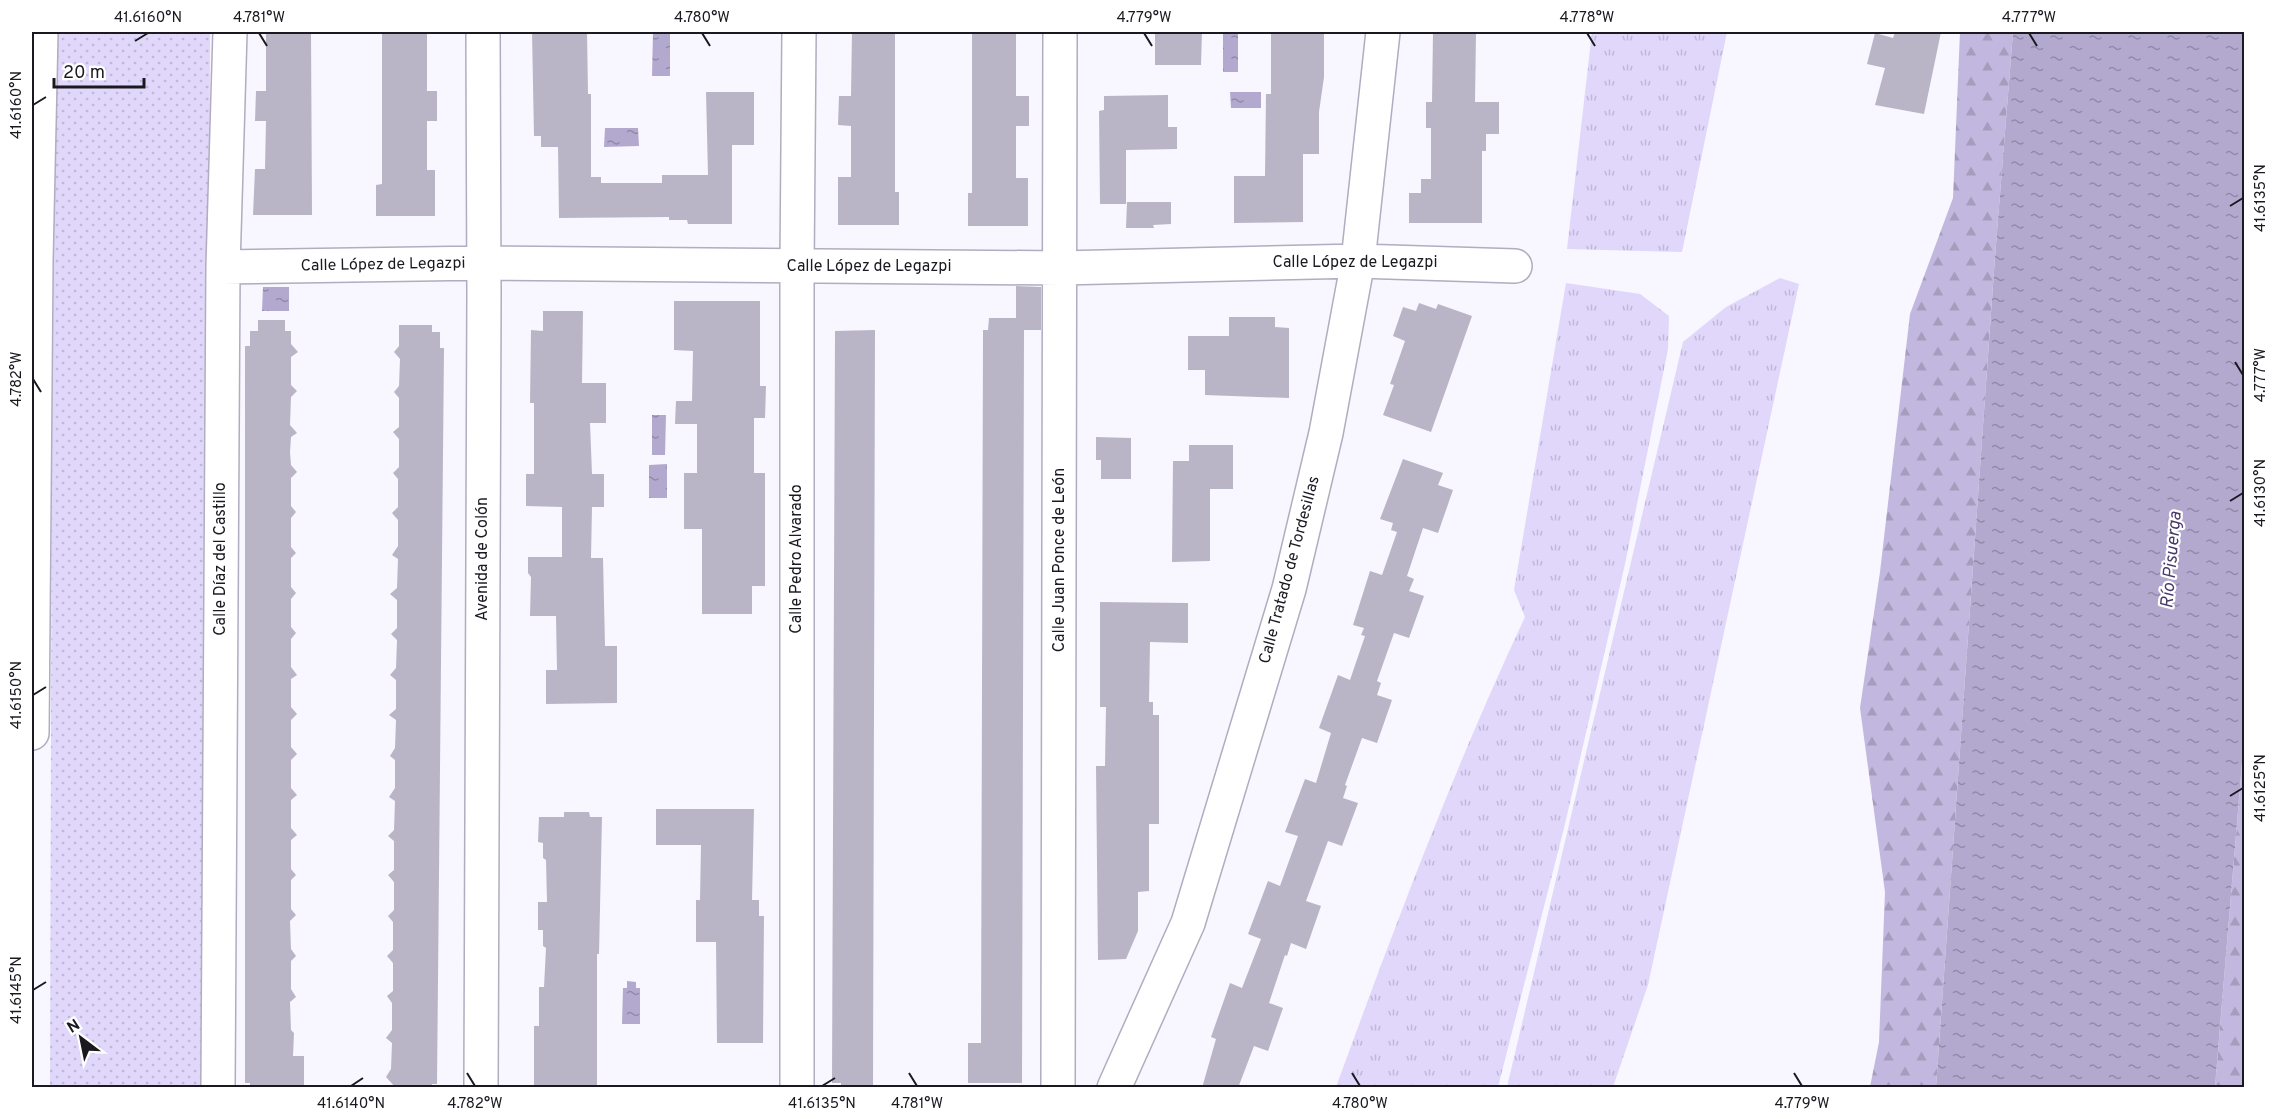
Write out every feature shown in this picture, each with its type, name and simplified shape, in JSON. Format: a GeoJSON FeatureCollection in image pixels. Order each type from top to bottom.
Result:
{"type":"FeatureCollection","features":[{"type":"Feature","properties":{"kind":"street"},"geometry":{"type":"LineString","coordinates":[[32,733],[34,260],[41,32]]}},
{"type":"Feature","properties":{"kind":"street","name":"Calle Díaz del Castillo"},"geometry":{"type":"LineString","coordinates":[[218,1088],[223,267],[230,32]]}},
{"type":"Feature","properties":{"kind":"street","name":"Avenida de Colón"},"geometry":{"type":"LineString","coordinates":[[481,1088],[483,32]]}},
{"type":"Feature","properties":{"kind":"street","name":"Calle Pedro Alvarado"},"geometry":{"type":"LineString","coordinates":[[797,1088],[799,32]]}},
{"type":"Feature","properties":{"kind":"street","name":"Calle Juan Ponce de León"},"geometry":{"type":"LineString","coordinates":[[1058,1088],[1060,32]]}},
{"type":"Feature","properties":{"kind":"street","name":"Calle Tratado de Tordesillas"},"geometry":{"type":"LineString","coordinates":[[1114,1088],[1188,923],[1282,611],[1326,434],[1358,261],[1383,32]]}},
{"type":"Feature","properties":{"kind":"street","name":"Calle López de Legazpi"},"geometry":{"type":"LineString","coordinates":[[223,267],[484,263],[1061,268],[1358,261],[1515,266]]}},
{"type":"Feature","properties":{"kind":"green space"},"geometry":{"type":"Polygon","coordinates":[[[53,32],[210,32],[207,1087],[50,1088],[53,32]]]}},
{"type":"Feature","properties":{"kind":"green space"},"geometry":{"type":"Polygon","coordinates":[[[1592,32],[1727,32],[1682,252],[1567,249],[1592,32]]]}},
{"type":"Feature","properties":{"kind":"green space"},"geometry":{"type":"Polygon","coordinates":[[[1960,32],[2013,32],[1936,1087],[1870,1087],[1879,1042],[1885,892],[1860,708],[1880,572],[1910,314],[1953,198],[1960,32]]]}},
{"type":"Feature","properties":{"kind":"green space"},"geometry":{"type":"Polygon","coordinates":[[[1780,278],[1799,284],[1648,985],[1613,1087],[1507,1087],[1683,342],[1726,307],[1780,278]]]}},
{"type":"Feature","properties":{"kind":"green space"},"geometry":{"type":"Polygon","coordinates":[[[1566,283],[1640,294],[1669,316],[1668,349],[1625,564],[1564,828],[1498,1087],[1336,1087],[1402,909],[1449,791],[1525,617],[1514,590],[1566,283]]]}},
{"type":"Feature","properties":{"kind":"green space"},"geometry":{"type":"Polygon","coordinates":[[[2244,739],[2244,1087],[2215,1087],[2244,739]]]}},
{"type":"Feature","properties":{"kind":"water"},"geometry":{"type":"Polygon","coordinates":[[[653,32],[670,32],[670,76],[652,76],[653,32]]]}},
{"type":"Feature","properties":{"kind":"water"},"geometry":{"type":"Polygon","coordinates":[[[1223,32],[1238,32],[1238,72],[1223,72],[1223,32]]]}},
{"type":"Feature","properties":{"kind":"water","name":"Río Pisuerga"},"geometry":{"type":"Polygon","coordinates":[[[2013,32],[2244,32],[2244,739],[2215,1087],[1936,1087],[2013,32]]]}},
{"type":"Feature","properties":{"kind":"water"},"geometry":{"type":"Polygon","coordinates":[[[1230,92],[1261,92],[1261,108],[1231,108],[1230,92]]]}},
{"type":"Feature","properties":{"kind":"water"},"geometry":{"type":"Polygon","coordinates":[[[605,128],[638,128],[639,146],[604,147],[605,128]]]}},
{"type":"Feature","properties":{"kind":"water"},"geometry":{"type":"Polygon","coordinates":[[[263,287],[289,287],[289,311],[262,311],[263,287]]]}},
{"type":"Feature","properties":{"kind":"water"},"geometry":{"type":"Polygon","coordinates":[[[652,415],[666,415],[665,455],[652,455],[652,415]]]}},
{"type":"Feature","properties":{"kind":"water"},"geometry":{"type":"Polygon","coordinates":[[[667,464],[667,498],[649,498],[649,465],[667,464]]]}},
{"type":"Feature","properties":{"kind":"water"},"geometry":{"type":"Polygon","coordinates":[[[627,981],[636,982],[636,988],[640,988],[640,1024],[622,1024],[623,988],[627,988],[627,981]]]}},
{"type":"Feature","properties":{"kind":"building"},"geometry":{"type":"Polygon","coordinates":[[[266,32],[311,32],[312,215],[253,215],[255,169],[265,169],[266,121],[255,121],[256,91],[266,91],[266,32]]]}},
{"type":"Feature","properties":{"kind":"building"},"geometry":{"type":"Polygon","coordinates":[[[382,32],[427,32],[427,91],[437,91],[437,121],[427,121],[427,170],[435,170],[435,216],[376,216],[376,185],[382,184],[382,32]]]}},
{"type":"Feature","properties":{"kind":"building"},"geometry":{"type":"Polygon","coordinates":[[[532,32],[587,32],[588,94],[591,94],[591,177],[601,177],[601,183],[662,183],[662,175],[708,175],[706,92],[754,92],[754,145],[732,145],[732,224],[688,224],[687,220],[669,220],[669,217],[559,218],[558,147],[541,147],[541,136],[534,136],[532,32]]]}},
{"type":"Feature","properties":{"kind":"building"},"geometry":{"type":"Polygon","coordinates":[[[852,32],[895,32],[895,192],[899,192],[899,225],[838,225],[838,177],[851,177],[851,126],[838,125],[839,96],[851,96],[852,32]]]}},
{"type":"Feature","properties":{"kind":"building"},"geometry":{"type":"Polygon","coordinates":[[[972,32],[1016,32],[1016,96],[1029,96],[1029,126],[1016,126],[1016,178],[1028,178],[1028,226],[968,226],[968,193],[972,193],[972,32]]]}},
{"type":"Feature","properties":{"kind":"building"},"geometry":{"type":"Polygon","coordinates":[[[1155,32],[1202,32],[1201,65],[1155,65],[1155,32]]]}},
{"type":"Feature","properties":{"kind":"building"},"geometry":{"type":"Polygon","coordinates":[[[1271,32],[1324,32],[1324,77],[1319,112],[1319,154],[1303,154],[1303,222],[1234,223],[1234,176],[1265,176],[1266,94],[1271,94],[1271,32]]]}},
{"type":"Feature","properties":{"kind":"building"},"geometry":{"type":"Polygon","coordinates":[[[1433,32],[1476,32],[1475,102],[1499,102],[1499,134],[1486,134],[1486,151],[1482,151],[1482,223],[1409,223],[1409,193],[1421,193],[1421,179],[1431,179],[1431,128],[1426,128],[1426,102],[1432,102],[1433,32]]]}},
{"type":"Feature","properties":{"kind":"building"},"geometry":{"type":"Polygon","coordinates":[[[1895,32],[1941,32],[1924,114],[1875,105],[1885,68],[1867,64],[1875,33],[1893,38],[1895,32]]]}},
{"type":"Feature","properties":{"kind":"building"},"geometry":{"type":"Polygon","coordinates":[[[1168,95],[1168,127],[1177,127],[1177,149],[1126,150],[1126,204],[1100,204],[1099,111],[1104,110],[1104,96],[1168,95]]]}},
{"type":"Feature","properties":{"kind":"building"},"geometry":{"type":"Polygon","coordinates":[[[1127,202],[1171,202],[1171,224],[1153,225],[1154,228],[1126,228],[1127,202]]]}},
{"type":"Feature","properties":{"kind":"building"},"geometry":{"type":"Polygon","coordinates":[[[1016,286],[1041,287],[1041,330],[1024,330],[1022,1083],[968,1083],[968,1043],[981,1043],[983,330],[988,330],[989,318],[1016,318],[1016,286]]]}},
{"type":"Feature","properties":{"kind":"building"},"geometry":{"type":"Polygon","coordinates":[[[674,301],[760,301],[760,386],[766,386],[765,418],[754,418],[754,473],[765,473],[765,586],[752,586],[752,614],[702,614],[702,529],[684,529],[684,473],[697,473],[697,424],[675,424],[676,401],[692,401],[693,351],[674,350],[674,301]]]}},
{"type":"Feature","properties":{"kind":"building"},"geometry":{"type":"Polygon","coordinates":[[[1419,303],[1436,309],[1438,304],[1472,316],[1431,432],[1383,415],[1394,385],[1390,384],[1405,341],[1393,336],[1403,307],[1416,311],[1419,303]]]}},
{"type":"Feature","properties":{"kind":"building"},"geometry":{"type":"Polygon","coordinates":[[[543,311],[583,311],[582,383],[606,383],[606,423],[590,423],[592,474],[604,474],[604,507],[592,507],[591,558],[603,558],[605,646],[617,646],[617,703],[546,704],[546,670],[557,670],[556,616],[530,616],[531,577],[528,573],[528,557],[562,557],[562,507],[526,506],[526,474],[534,474],[534,403],[530,403],[531,330],[543,331],[543,311]]]}},
{"type":"Feature","properties":{"kind":"building"},"geometry":{"type":"Polygon","coordinates":[[[1229,317],[1275,317],[1275,327],[1289,328],[1289,398],[1205,395],[1205,370],[1188,370],[1188,336],[1229,336],[1229,317]]]}},
{"type":"Feature","properties":{"kind":"building"},"geometry":{"type":"Polygon","coordinates":[[[258,320],[285,320],[285,331],[291,331],[291,344],[298,352],[291,357],[291,385],[297,391],[291,397],[290,425],[297,433],[291,437],[290,452],[291,465],[297,472],[291,478],[291,506],[296,512],[291,518],[291,547],[296,553],[291,558],[291,587],[296,593],[291,599],[291,627],[296,633],[291,639],[291,667],[297,675],[291,679],[291,707],[297,714],[291,720],[291,747],[297,754],[291,760],[291,788],[297,795],[291,800],[291,828],[297,835],[291,840],[291,869],[296,875],[291,880],[291,909],[296,915],[290,921],[291,949],[296,956],[291,961],[291,989],[296,997],[290,1002],[291,1030],[294,1033],[293,1056],[304,1056],[304,1088],[250,1088],[250,1083],[245,1083],[245,346],[250,346],[250,331],[258,331],[258,320]]]}},
{"type":"Feature","properties":{"kind":"building"},"geometry":{"type":"Polygon","coordinates":[[[399,325],[432,325],[432,332],[440,332],[440,348],[444,348],[437,1084],[432,1084],[432,1088],[396,1088],[386,1077],[391,1069],[392,1043],[386,1038],[392,1030],[392,1003],[387,996],[393,991],[393,963],[387,956],[393,950],[393,922],[388,916],[394,910],[394,882],[388,875],[394,870],[394,841],[388,836],[394,830],[395,801],[389,797],[395,788],[395,760],[390,756],[395,748],[396,720],[389,715],[396,709],[396,680],[390,675],[396,668],[397,640],[391,634],[397,628],[397,600],[390,594],[397,588],[398,559],[392,555],[398,546],[398,520],[392,513],[398,507],[398,479],[393,473],[399,467],[399,439],[393,432],[399,427],[399,398],[394,392],[399,386],[400,359],[394,352],[399,346],[399,325]]]}},
{"type":"Feature","properties":{"kind":"building"},"geometry":{"type":"Polygon","coordinates":[[[875,330],[873,1088],[841,1088],[841,1083],[832,1083],[835,331],[875,330]]]}},
{"type":"Feature","properties":{"kind":"building"},"geometry":{"type":"Polygon","coordinates":[[[1096,437],[1131,438],[1131,479],[1101,479],[1101,460],[1096,460],[1096,437]]]}},
{"type":"Feature","properties":{"kind":"building"},"geometry":{"type":"Polygon","coordinates":[[[1189,445],[1233,445],[1233,489],[1210,489],[1210,561],[1172,562],[1173,461],[1189,461],[1189,445]]]}},
{"type":"Feature","properties":{"kind":"building"},"geometry":{"type":"Polygon","coordinates":[[[1403,459],[1443,473],[1438,485],[1453,490],[1438,533],[1423,528],[1407,576],[1414,579],[1409,591],[1424,596],[1409,638],[1394,633],[1377,681],[1381,683],[1377,695],[1392,700],[1377,743],[1362,738],[1345,785],[1347,786],[1343,798],[1358,803],[1342,846],[1328,841],[1306,901],[1321,906],[1306,949],[1291,943],[1287,956],[1285,955],[1269,1003],[1283,1008],[1268,1051],[1254,1046],[1238,1088],[1202,1088],[1216,1039],[1211,1037],[1230,983],[1242,988],[1261,939],[1248,934],[1268,881],[1280,886],[1298,836],[1285,832],[1305,779],[1316,783],[1331,733],[1319,728],[1338,675],[1350,680],[1365,636],[1361,635],[1364,628],[1353,625],[1370,571],[1382,575],[1397,532],[1391,530],[1393,523],[1380,519],[1403,459]]]}},
{"type":"Feature","properties":{"kind":"building"},"geometry":{"type":"Polygon","coordinates":[[[1100,602],[1188,603],[1188,643],[1150,642],[1149,702],[1153,702],[1153,715],[1159,715],[1159,824],[1149,824],[1149,891],[1138,892],[1138,931],[1126,959],[1098,960],[1096,766],[1105,766],[1106,707],[1100,707],[1100,602]]]}},
{"type":"Feature","properties":{"kind":"building"},"geometry":{"type":"Polygon","coordinates":[[[656,809],[754,809],[752,900],[759,900],[759,916],[764,916],[763,1043],[717,1043],[716,942],[696,942],[696,900],[700,900],[701,845],[656,845],[656,809]]]}},
{"type":"Feature","properties":{"kind":"building"},"geometry":{"type":"Polygon","coordinates":[[[564,812],[589,812],[590,817],[602,817],[599,954],[597,954],[597,1088],[534,1088],[534,1026],[539,1026],[539,987],[544,987],[546,948],[543,946],[543,930],[538,930],[538,902],[547,902],[546,860],[543,858],[543,843],[538,842],[539,817],[564,817],[564,812]]]}}]}
